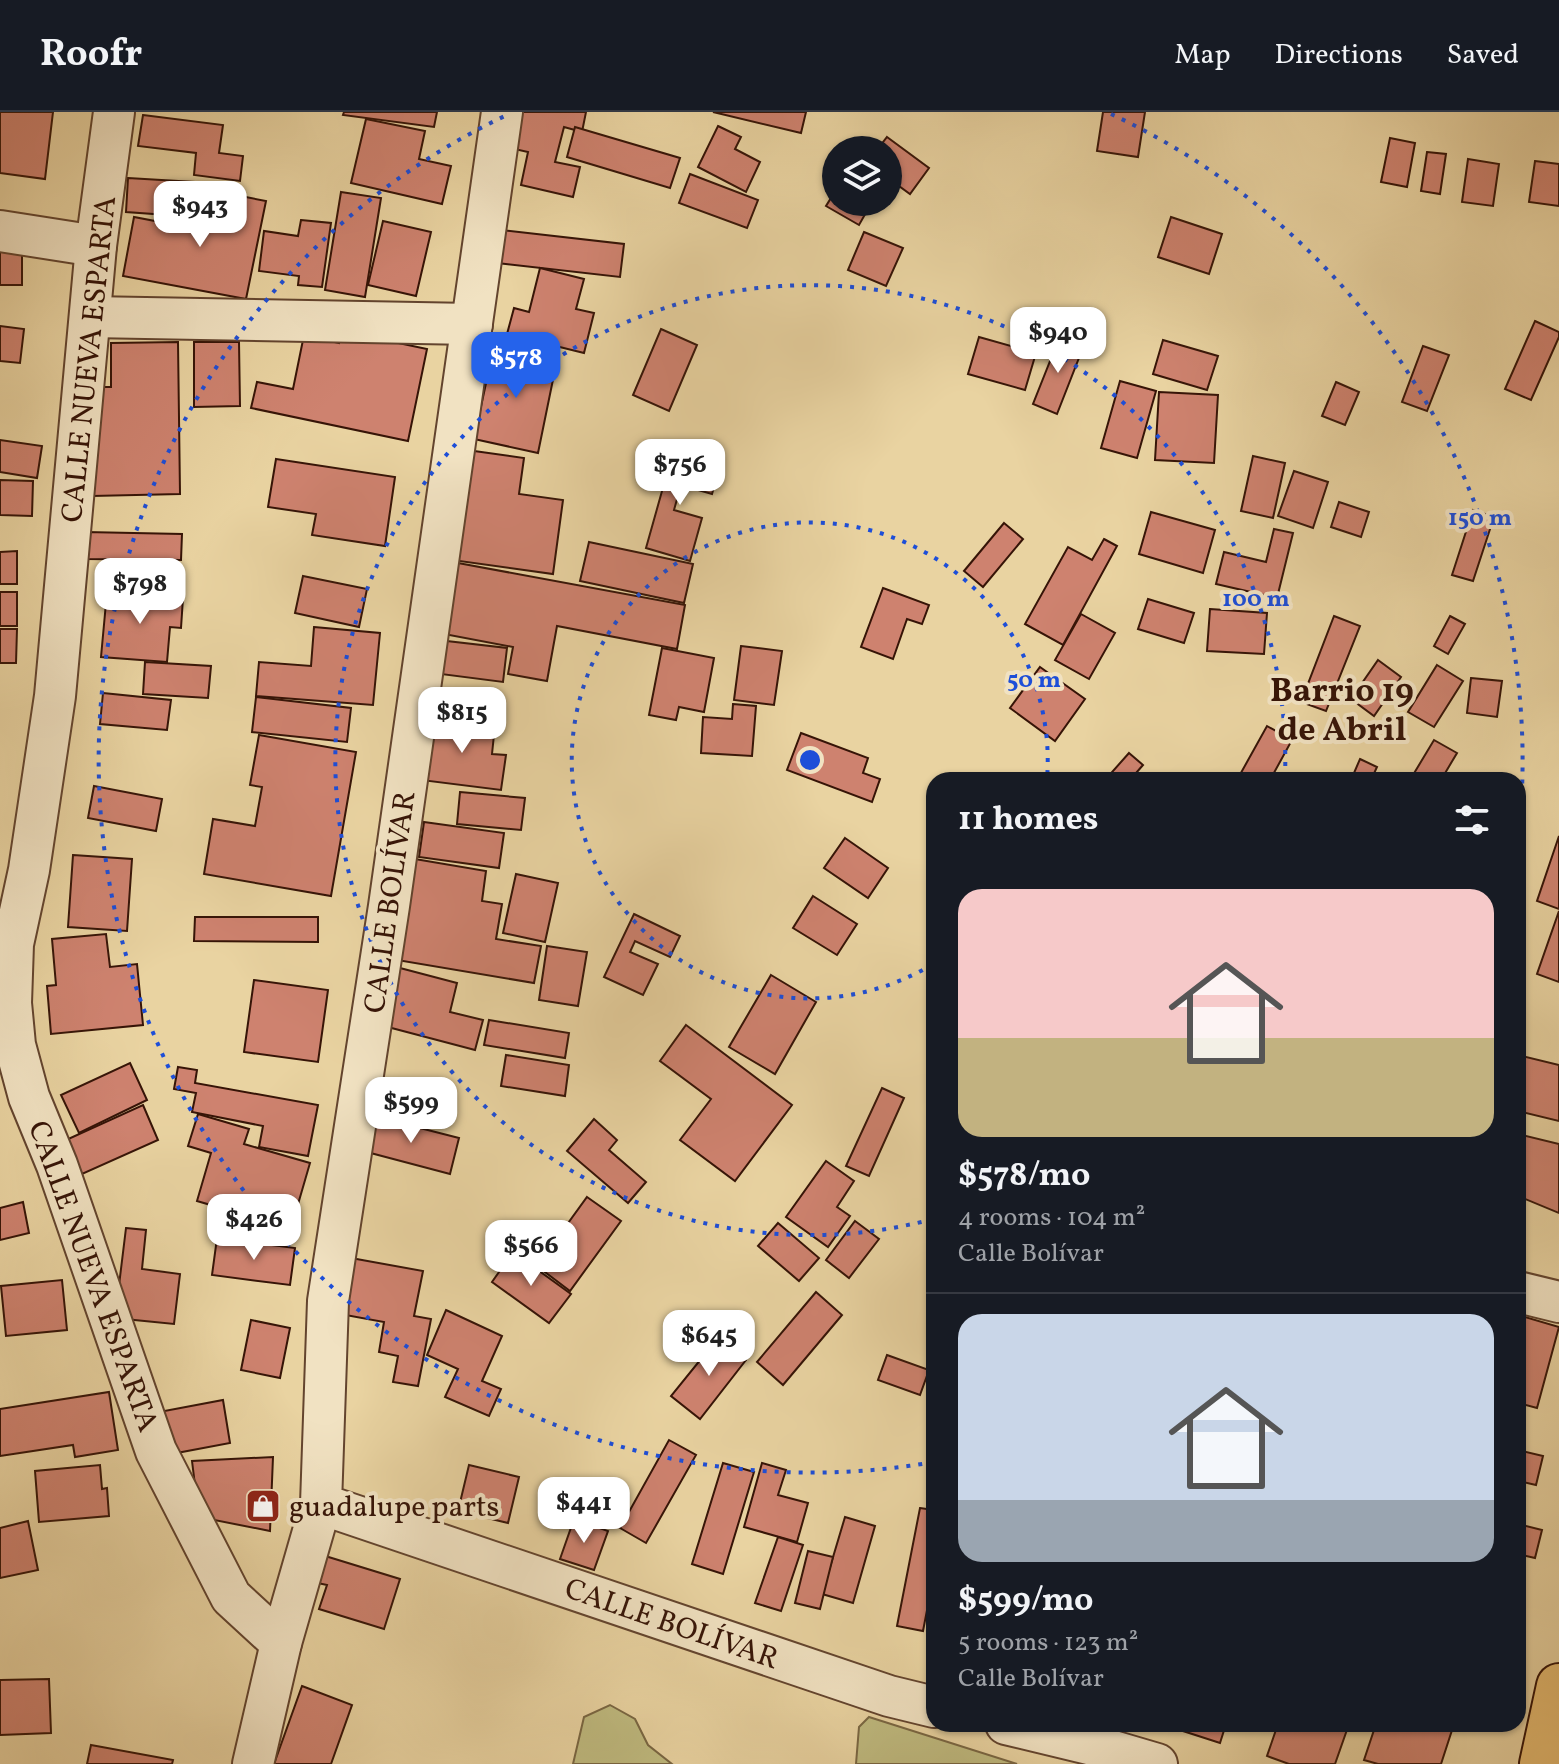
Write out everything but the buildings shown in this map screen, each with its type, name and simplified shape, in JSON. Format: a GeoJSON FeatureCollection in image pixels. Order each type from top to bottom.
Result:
{"type":"FeatureCollection","features":[{"type":"Feature","properties":{"kind":"main road"},"geometry":{"type":"LineString","coordinates":[[1542,1764],[1559,1686]]}},
{"type":"Feature","properties":{"kind":"street","name":"CALLE NUEVA ESPARTA"},"geometry":{"type":"LineString","coordinates":[[114,112],[96,246],[55,696],[29,870],[13,944],[11,1003],[15,1045],[29,1097],[57,1165],[156,1451],[231,1597],[281,1643]]}},
{"type":"Feature","properties":{"kind":"street","name":"CALLE BOLÍVAR"},"geometry":{"type":"LineString","coordinates":[[253,1764],[281,1643],[321,1504],[328,1301],[391,890],[502,112]]}},
{"type":"Feature","properties":{"kind":"street"},"geometry":{"type":"LineString","coordinates":[[0,231],[96,246]]}},
{"type":"Feature","properties":{"kind":"street"},"geometry":{"type":"LineString","coordinates":[[90,317],[472,324]]}},
{"type":"Feature","properties":{"kind":"street"},"geometry":{"type":"LineString","coordinates":[[1526,1294],[1559,1302]]}},
{"type":"Feature","properties":{"kind":"street","name":"CALLE BOLÍVAR"},"geometry":{"type":"LineString","coordinates":[[321,1504],[889,1696],[926,1705]]}},
{"type":"Feature","properties":{"kind":"street"},"geometry":{"type":"LineString","coordinates":[[1091,1734],[1157,1764]]}},
{"type":"Feature","properties":{"kind":"shaded area"},"geometry":{"type":"Polygon","coordinates":[[[610,1705],[635,1719],[648,1745],[672,1764],[573,1764],[584,1717],[610,1705]]]}},
{"type":"Feature","properties":{"kind":"shaded area"},"geometry":{"type":"Polygon","coordinates":[[[869,1717],[1017,1764],[856,1764],[859,1727],[869,1717]]]}},
{"type":"Feature","properties":{"kind":"place","name":"guadalupe parts"},"geometry":{"type":"Point","coordinates":[263,1506]}},
{"type":"Feature","properties":{"kind":"district","name":"Barrio 19 de Abril"},"geometry":{"type":"Point","coordinates":[1342,708]}}]}
